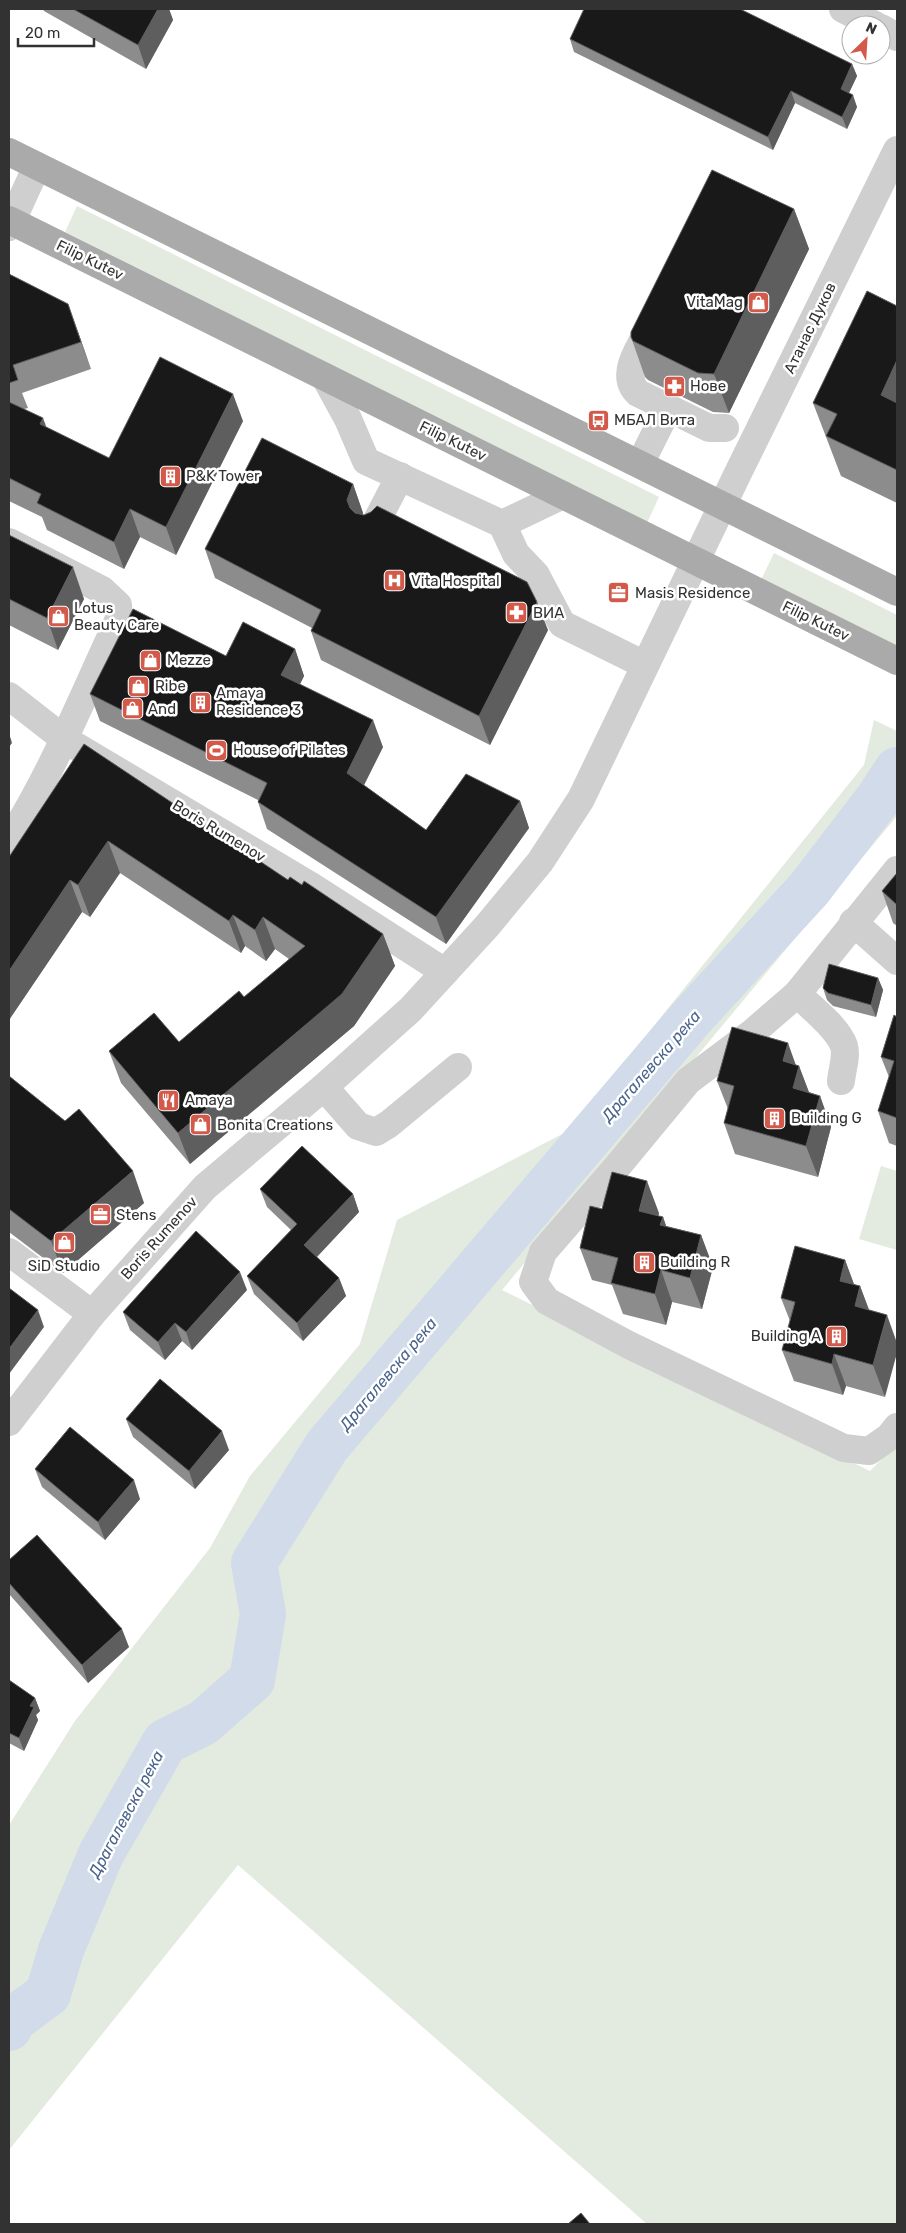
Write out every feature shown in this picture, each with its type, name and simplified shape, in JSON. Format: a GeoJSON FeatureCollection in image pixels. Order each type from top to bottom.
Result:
{"type":"FeatureCollection","features":[{"type":"Feature","properties":{"kind":"main road"},"geometry":{"type":"LineString","coordinates":[[9,152],[897,592]]}},
{"type":"Feature","properties":{"kind":"main road","name":"Filip Kutev"},"geometry":{"type":"LineString","coordinates":[[10,223],[897,661]]}},
{"type":"Feature","properties":{"kind":"street"},"geometry":{"type":"LineString","coordinates":[[843,9],[855,15]]}},
{"type":"Feature","properties":{"kind":"street","name":"Атанас Дуков"},"geometry":{"type":"LineString","coordinates":[[645,665],[897,150]]}},
{"type":"Feature","properties":{"kind":"street"},"geometry":{"type":"LineString","coordinates":[[10,223],[37,166]]}},
{"type":"Feature","properties":{"kind":"street"},"geometry":{"type":"LineString","coordinates":[[664,300],[630,368],[629,382],[638,393],[668,408],[712,429],[725,428]]}},
{"type":"Feature","properties":{"kind":"street"},"geometry":{"type":"LineString","coordinates":[[325,377],[348,419],[366,461],[502,524],[516,554],[536,575],[562,624],[645,665]]}},
{"type":"Feature","properties":{"kind":"street"},"geometry":{"type":"LineString","coordinates":[[640,464],[668,408]]}},
{"type":"Feature","properties":{"kind":"street"},"geometry":{"type":"LineString","coordinates":[[373,528],[400,476]]}},
{"type":"Feature","properties":{"kind":"street"},"geometry":{"type":"LineString","coordinates":[[502,524],[563,495]]}},
{"type":"Feature","properties":{"kind":"street"},"geometry":{"type":"LineString","coordinates":[[9,542],[102,590],[118,605],[119,619],[64,738],[9,841]]}},
{"type":"Feature","properties":{"kind":"street","name":"Boris Rumenov"},"geometry":{"type":"LineString","coordinates":[[9,1422],[92,1314],[205,1187],[324,1087],[411,1008],[487,926],[540,862],[581,799],[645,665]]}},
{"type":"Feature","properties":{"kind":"street","name":"Boris Rumenov"},"geometry":{"type":"LineString","coordinates":[[9,696],[64,738],[311,886],[445,972]]}},
{"type":"Feature","properties":{"kind":"street"},"geometry":{"type":"LineString","coordinates":[[897,870],[853,922],[797,994],[752,1034],[688,1080],[616,1168],[542,1252],[533,1282],[547,1302],[626,1344],[844,1448],[869,1451],[889,1437],[897,1428]]}},
{"type":"Feature","properties":{"kind":"street"},"geometry":{"type":"LineString","coordinates":[[853,922],[897,961]]}},
{"type":"Feature","properties":{"kind":"street"},"geometry":{"type":"LineString","coordinates":[[797,994],[838,1034],[844,1047],[841,1081]]}},
{"type":"Feature","properties":{"kind":"street"},"geometry":{"type":"LineString","coordinates":[[324,1087],[358,1126],[376,1132],[389,1124],[458,1067]]}},
{"type":"Feature","properties":{"kind":"street"},"geometry":{"type":"LineString","coordinates":[[9,1252],[92,1314]]}},
{"type":"Feature","properties":{"kind":"shaded area"},"geometry":{"type":"Polygon","coordinates":[[[77,206],[659,497],[647,523],[65,232],[77,206]]]}},
{"type":"Feature","properties":{"kind":"shaded area"},"geometry":{"type":"Polygon","coordinates":[[[774,553],[897,615],[897,648],[761,580],[774,553]]]}},
{"type":"Feature","properties":{"kind":"shaded area"},"geometry":{"type":"Polygon","coordinates":[[[874,720],[897,731],[897,816],[502,1290],[870,1471],[897,1444],[897,2224],[647,2224],[238,1865],[9,2150],[9,1825],[75,1721],[210,1548],[250,1476],[360,1344],[397,1220],[570,1130],[864,765],[874,720]]]}},
{"type":"Feature","properties":{"kind":"shaded area"},"geometry":{"type":"Polygon","coordinates":[[[881,1166],[897,1171],[897,1250],[859,1239],[881,1166]]]}},
{"type":"Feature","properties":{"kind":"building"},"geometry":{"type":"Polygon","coordinates":[[[73,9],[158,9],[138,45],[73,9]]]}},
{"type":"Feature","properties":{"kind":"building"},"geometry":{"type":"Polygon","coordinates":[[[584,9],[740,9],[841,59],[841,65],[852,65],[841,89],[853,95],[842,117],[791,91],[768,137],[570,39],[584,9]]]}},
{"type":"Feature","properties":{"kind":"building"},"geometry":{"type":"Polygon","coordinates":[[[712,170],[794,209],[714,374],[698,373],[633,341],[631,337],[631,332],[712,170]]]}},
{"type":"Feature","properties":{"kind":"building"},"geometry":{"type":"Polygon","coordinates":[[[9,274],[68,304],[81,342],[13,365],[18,380],[9,383],[9,274]]]}},
{"type":"Feature","properties":{"kind":"building"},"geometry":{"type":"Polygon","coordinates":[[[867,291],[897,306],[897,360],[881,395],[897,403],[897,470],[826,436],[837,414],[813,403],[867,291]]]}},
{"type":"Feature","properties":{"kind":"building"},"geometry":{"type":"Polygon","coordinates":[[[160,357],[233,394],[166,527],[130,509],[114,542],[37,503],[41,494],[9,478],[9,402],[43,418],[40,424],[109,458],[160,357]]]}},
{"type":"Feature","properties":{"kind":"building"},"geometry":{"type":"Polygon","coordinates":[[[262,438],[353,484],[347,500],[350,508],[355,513],[364,515],[371,512],[377,506],[527,582],[537,602],[479,716],[311,631],[321,610],[205,549],[262,438]]]}},
{"type":"Feature","properties":{"kind":"building"},"geometry":{"type":"Polygon","coordinates":[[[9,535],[73,567],[47,618],[9,599],[9,535]]]}},
{"type":"Feature","properties":{"kind":"building"},"geometry":{"type":"Polygon","coordinates":[[[133,609],[226,656],[243,622],[295,649],[281,675],[373,720],[347,773],[426,830],[466,774],[520,801],[436,917],[258,802],[267,783],[90,694],[133,609]]]}},
{"type":"Feature","properties":{"kind":"building"},"geometry":{"type":"Polygon","coordinates":[[[84,744],[288,880],[290,877],[302,885],[304,881],[383,934],[342,994],[178,1133],[109,1051],[154,1013],[179,1042],[239,991],[244,997],[305,946],[263,917],[255,930],[233,915],[229,921],[108,841],[78,885],[70,880],[9,971],[9,857],[84,744]]]}},
{"type":"Feature","properties":{"kind":"building"},"geometry":{"type":"Polygon","coordinates":[[[897,873],[897,905],[882,891],[897,873]]]}},
{"type":"Feature","properties":{"kind":"building"},"geometry":{"type":"Polygon","coordinates":[[[829,964],[878,978],[871,1005],[828,993],[823,988],[829,964]]]}},
{"type":"Feature","properties":{"kind":"building"},"geometry":{"type":"Polygon","coordinates":[[[894,1015],[897,1017],[897,1118],[878,1111],[894,1061],[881,1057],[894,1015]]]}},
{"type":"Feature","properties":{"kind":"building","name":"Building G"},"geometry":{"type":"Polygon","coordinates":[[[732,1027],[788,1043],[783,1061],[799,1066],[793,1088],[820,1096],[806,1146],[724,1123],[734,1086],[717,1081],[732,1027]]]}},
{"type":"Feature","properties":{"kind":"building"},"geometry":{"type":"Polygon","coordinates":[[[9,1076],[65,1121],[79,1109],[133,1171],[51,1241],[9,1209],[9,1076]]]}},
{"type":"Feature","properties":{"kind":"building"},"geometry":{"type":"Polygon","coordinates":[[[302,1146],[353,1194],[304,1245],[339,1278],[297,1323],[247,1276],[297,1224],[260,1189],[302,1146]]]}},
{"type":"Feature","properties":{"kind":"building"},"geometry":{"type":"Polygon","coordinates":[[[612,1172],[647,1181],[639,1211],[663,1217],[660,1225],[701,1235],[690,1278],[661,1270],[655,1294],[611,1283],[618,1258],[580,1248],[590,1206],[602,1209],[612,1172]]]}},
{"type":"Feature","properties":{"kind":"building"},"geometry":{"type":"Polygon","coordinates":[[[196,1231],[240,1272],[186,1332],[175,1323],[158,1342],[123,1312],[196,1231]]]}},
{"type":"Feature","properties":{"kind":"building"},"geometry":{"type":"Polygon","coordinates":[[[795,1246],[845,1260],[840,1281],[860,1286],[855,1306],[887,1315],[873,1365],[834,1354],[832,1364],[782,1350],[795,1302],[781,1298],[795,1246]]]}},
{"type":"Feature","properties":{"kind":"building"},"geometry":{"type":"Polygon","coordinates":[[[9,1288],[38,1310],[9,1349],[9,1288]]]}},
{"type":"Feature","properties":{"kind":"building"},"geometry":{"type":"Polygon","coordinates":[[[160,1379],[222,1431],[189,1471],[126,1419],[160,1379]]]}},
{"type":"Feature","properties":{"kind":"building"},"geometry":{"type":"Polygon","coordinates":[[[70,1427],[134,1480],[98,1522],[35,1469],[70,1427]]]}},
{"type":"Feature","properties":{"kind":"building"},"geometry":{"type":"Polygon","coordinates":[[[37,1535],[122,1629],[82,1665],[9,1583],[9,1560],[37,1535]]]}},
{"type":"Feature","properties":{"kind":"building"},"geometry":{"type":"Polygon","coordinates":[[[9,1680],[35,1698],[30,1706],[34,1707],[19,1738],[9,1733],[9,1680]]]}},
{"type":"Feature","properties":{"kind":"building"},"geometry":{"type":"Polygon","coordinates":[[[581,2213],[590,2224],[568,2224],[581,2213]]]}},
{"type":"Feature","properties":{"kind":"waterway","name":"Драгалевска река"},"geometry":{"type":"LineString","coordinates":[[9,2028],[14,2019],[48,1994],[61,1950],[101,1854],[165,1742],[203,1723],[252,1680],[263,1614],[254,1563],[327,1446],[691,1018],[809,889],[878,799],[897,770]]}},
{"type":"Feature","properties":{"kind":"place","name":"VitaMag"},"geometry":{"type":"Point","coordinates":[759,302]}},
{"type":"Feature","properties":{"kind":"place","name":"Нове"},"geometry":{"type":"Point","coordinates":[674,386]}},
{"type":"Feature","properties":{"kind":"place","name":"МБАЛ Вита"},"geometry":{"type":"Point","coordinates":[598,420]}},
{"type":"Feature","properties":{"kind":"place","name":"P&K Tower"},"geometry":{"type":"Point","coordinates":[170,476]}},
{"type":"Feature","properties":{"kind":"place","name":"Vita Hospital"},"geometry":{"type":"Point","coordinates":[395,581]}},
{"type":"Feature","properties":{"kind":"place","name":"Masis Residence"},"geometry":{"type":"Point","coordinates":[619,593]}},
{"type":"Feature","properties":{"kind":"place","name":"ВИА"},"geometry":{"type":"Point","coordinates":[517,613]}},
{"type":"Feature","properties":{"kind":"place","name":"Lotus Beauty Care"},"geometry":{"type":"Point","coordinates":[58,617]}},
{"type":"Feature","properties":{"kind":"place","name":"Mezze"},"geometry":{"type":"Point","coordinates":[151,660]}},
{"type":"Feature","properties":{"kind":"place","name":"Ribe"},"geometry":{"type":"Point","coordinates":[139,686]}},
{"type":"Feature","properties":{"kind":"place","name":"Amaya Residence 3"},"geometry":{"type":"Point","coordinates":[200,702]}},
{"type":"Feature","properties":{"kind":"place","name":"And"},"geometry":{"type":"Point","coordinates":[132,709]}},
{"type":"Feature","properties":{"kind":"place","name":"House of Pilates"},"geometry":{"type":"Point","coordinates":[217,750]}},
{"type":"Feature","properties":{"kind":"place","name":"Amaya"},"geometry":{"type":"Point","coordinates":[169,1100]}},
{"type":"Feature","properties":{"kind":"place","name":"Building G"},"geometry":{"type":"Point","coordinates":[775,1118]}},
{"type":"Feature","properties":{"kind":"place","name":"Bonita Creations"},"geometry":{"type":"Point","coordinates":[201,1125]}},
{"type":"Feature","properties":{"kind":"place","name":"Stens"},"geometry":{"type":"Point","coordinates":[100,1215]}},
{"type":"Feature","properties":{"kind":"place","name":"SiD Studio"},"geometry":{"type":"Point","coordinates":[64,1243]}},
{"type":"Feature","properties":{"kind":"place","name":"Building R"},"geometry":{"type":"Point","coordinates":[644,1262]}},
{"type":"Feature","properties":{"kind":"place","name":"Building A"},"geometry":{"type":"Point","coordinates":[837,1336]}}]}
